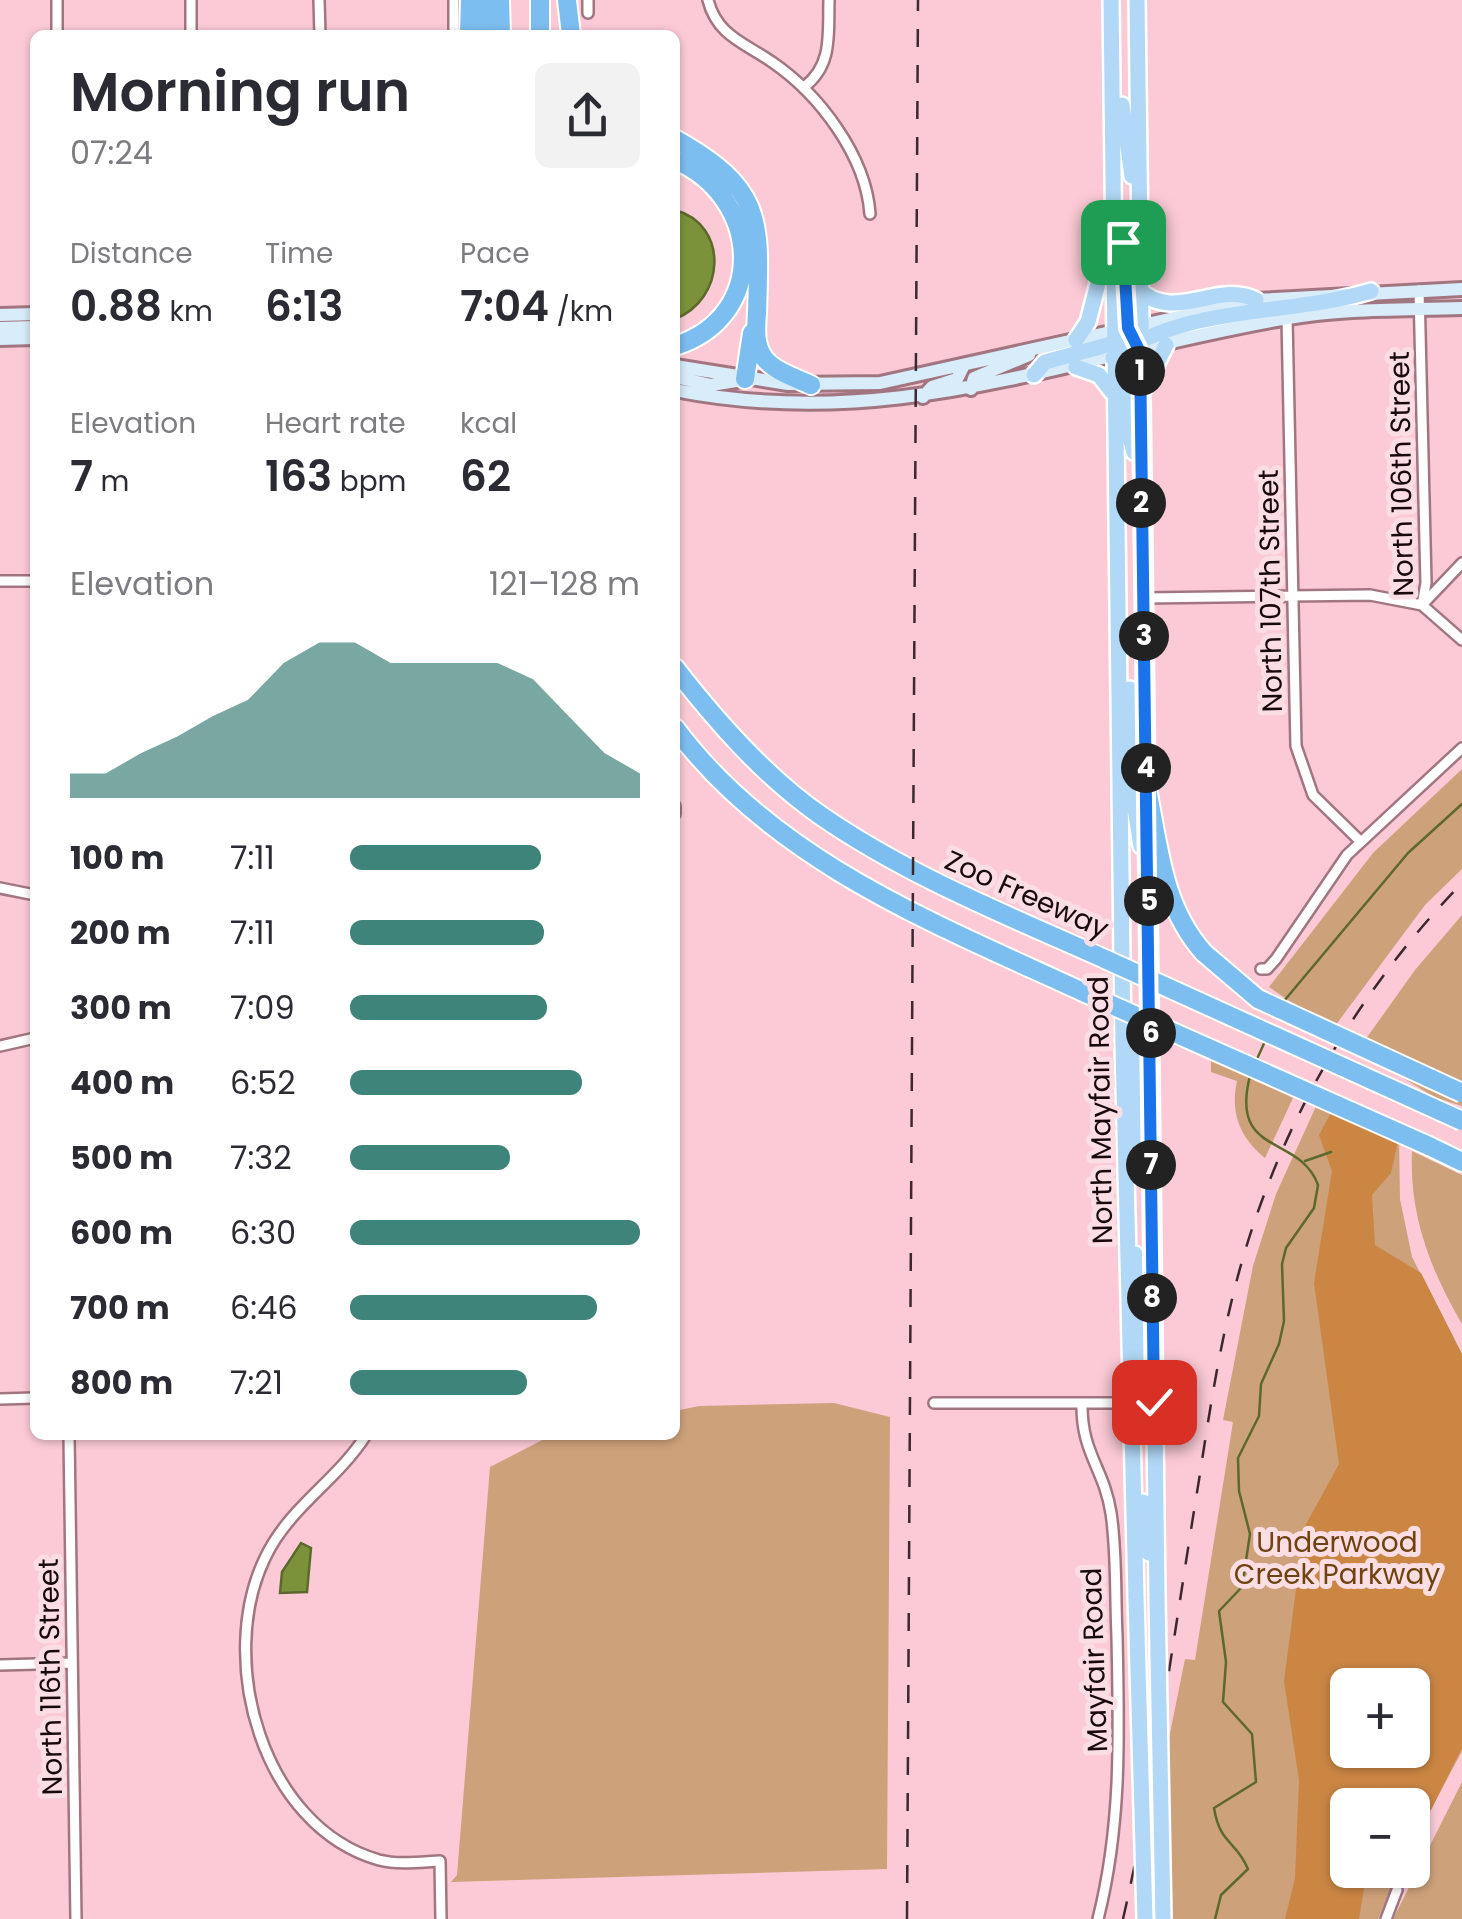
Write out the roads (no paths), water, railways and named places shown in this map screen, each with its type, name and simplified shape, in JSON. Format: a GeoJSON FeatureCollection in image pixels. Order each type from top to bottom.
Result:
{"type":"FeatureCollection","features":[{"type":"Feature","properties":{"kind":"highway"},"geometry":{"type":"LineString","coordinates":[[469,30],[470,0]]}},
{"type":"Feature","properties":{"kind":"highway"},"geometry":{"type":"LineString","coordinates":[[482,0],[483,30]]}},
{"type":"Feature","properties":{"kind":"highway"},"geometry":{"type":"LineString","coordinates":[[500,0],[501,30]]}},
{"type":"Feature","properties":{"kind":"highway"},"geometry":{"type":"LineString","coordinates":[[540,0],[540,30]]}},
{"type":"Feature","properties":{"kind":"highway"},"geometry":{"type":"LineString","coordinates":[[567,0],[570,30]]}},
{"type":"Feature","properties":{"kind":"highway"},"geometry":{"type":"LineString","coordinates":[[680,142],[724,170],[748,204],[760,254],[757,342],[763,356],[777,369],[811,385]]}},
{"type":"Feature","properties":{"kind":"highway"},"geometry":{"type":"LineString","coordinates":[[680,162],[701,173],[728,200],[742,254],[739,288],[722,316],[708,330],[680,344]]}},
{"type":"Feature","properties":{"kind":"highway"},"geometry":{"type":"LineString","coordinates":[[745,380],[757,303]]}},
{"type":"Feature","properties":{"kind":"highway","name":"Zoo Freeway"},"geometry":{"type":"LineString","coordinates":[[680,674],[712,716],[817,814],[928,879],[1462,1121]]}},
{"type":"Feature","properties":{"kind":"highway"},"geometry":{"type":"LineString","coordinates":[[680,734],[729,790],[852,881],[1096,998],[1462,1162]]}},
{"type":"Feature","properties":{"kind":"highway"},"geometry":{"type":"LineString","coordinates":[[1147,788],[1164,884],[1179,919],[1204,953],[1258,999],[1462,1093]]}},
{"type":"Feature","properties":{"kind":"main road"},"geometry":{"type":"LineString","coordinates":[[1114,0],[1122,112],[1138,205]]}},
{"type":"Feature","properties":{"kind":"main road","name":"North Mayfair Road"},"geometry":{"type":"LineString","coordinates":[[1114,0],[1114,220],[1127,342],[1140,402],[1163,1919]]}},
{"type":"Feature","properties":{"kind":"main road","name":"North Mayfair Road"},"geometry":{"type":"LineString","coordinates":[[1134,3],[1138,289],[1114,397],[1130,1403],[1145,1919]]}},
{"type":"Feature","properties":{"kind":"main road"},"geometry":{"type":"LineString","coordinates":[[1076,340],[1088,322],[1114,220]]}},
{"type":"Feature","properties":{"kind":"main road"},"geometry":{"type":"LineString","coordinates":[[1138,289],[1167,304],[1231,293],[1256,300]]}},
{"type":"Feature","properties":{"kind":"main road"},"geometry":{"type":"LineString","coordinates":[[680,391],[741,400],[811,404],[923,397],[1076,367],[1127,342],[1256,300],[1371,290],[1462,289]]}},
{"type":"Feature","properties":{"kind":"main road"},"geometry":{"type":"LineString","coordinates":[[1034,376],[1045,362],[1244,312],[1342,299],[1371,290]]}},
{"type":"Feature","properties":{"kind":"main road"},"geometry":{"type":"LineString","coordinates":[[680,367],[745,380],[811,385],[880,383],[1076,340],[1166,345],[1287,318],[1457,307]]}},
{"type":"Feature","properties":{"kind":"main road"},"geometry":{"type":"LineString","coordinates":[[0,315],[30,314]]}},
{"type":"Feature","properties":{"kind":"main road"},"geometry":{"type":"LineString","coordinates":[[0,328],[30,327]]}},
{"type":"Feature","properties":{"kind":"main road"},"geometry":{"type":"LineString","coordinates":[[0,338],[30,338]]}},
{"type":"Feature","properties":{"kind":"main road"},"geometry":{"type":"LineString","coordinates":[[1127,342],[1128,430],[1140,472]]}},
{"type":"Feature","properties":{"kind":"main road"},"geometry":{"type":"LineString","coordinates":[[1140,402],[1166,345]]}},
{"type":"Feature","properties":{"kind":"main road"},"geometry":{"type":"LineString","coordinates":[[970,389],[974,378],[1015,364],[1035,351]]}},
{"type":"Feature","properties":{"kind":"main road"},"geometry":{"type":"LineString","coordinates":[[923,397],[932,387],[957,379],[962,367]]}},
{"type":"Feature","properties":{"kind":"main road"},"geometry":{"type":"LineString","coordinates":[[1076,367],[1105,380],[1114,397]]}},
{"type":"Feature","properties":{"kind":"main road"},"geometry":{"type":"LineString","coordinates":[[680,378],[728,385],[745,380]]}},
{"type":"Feature","properties":{"kind":"main road"},"geometry":{"type":"LineString","coordinates":[[741,400],[745,380]]}},
{"type":"Feature","properties":{"kind":"main road"},"geometry":{"type":"LineString","coordinates":[[1120,672],[1130,688],[1132,790],[1149,879]]}},
{"type":"Feature","properties":{"kind":"main road"},"geometry":{"type":"LineString","coordinates":[[1123,1046],[1132,1050],[1136,1062],[1136,1147],[1151,1177]]}},
{"type":"Feature","properties":{"kind":"main road"},"geometry":{"type":"LineString","coordinates":[[1127,1220],[1139,1279],[1140,1386],[1146,1398],[1154,1402]]}},
{"type":"Feature","properties":{"kind":"main road"},"geometry":{"type":"LineString","coordinates":[[1130,1403],[1141,1416],[1144,1525],[1157,1595]]}},
{"type":"Feature","properties":{"kind":"street"},"geometry":{"type":"LineString","coordinates":[[57,0],[57,30]]}},
{"type":"Feature","properties":{"kind":"street"},"geometry":{"type":"LineString","coordinates":[[191,0],[191,30]]}},
{"type":"Feature","properties":{"kind":"street"},"geometry":{"type":"LineString","coordinates":[[319,0],[320,30]]}},
{"type":"Feature","properties":{"kind":"street"},"geometry":{"type":"LineString","coordinates":[[454,0],[454,30]]}},
{"type":"Feature","properties":{"kind":"street"},"geometry":{"type":"LineString","coordinates":[[588,0],[588,13]]}},
{"type":"Feature","properties":{"kind":"street"},"geometry":{"type":"LineString","coordinates":[[708,0],[725,33],[804,88],[827,114],[865,181],[870,214]]}},
{"type":"Feature","properties":{"kind":"street"},"geometry":{"type":"LineString","coordinates":[[804,88],[819,74],[827,57],[829,0]]}},
{"type":"Feature","properties":{"kind":"street","name":"North 106th Street"},"geometry":{"type":"LineString","coordinates":[[1419,290],[1426,583],[1422,605],[1462,640]]}},
{"type":"Feature","properties":{"kind":"street","name":"North 107th Street"},"geometry":{"type":"LineString","coordinates":[[1287,318],[1291,594],[1299,761],[1320,805],[1360,840]]}},
{"type":"Feature","properties":{"kind":"street"},"geometry":{"type":"LineString","coordinates":[[1144,598],[1370,595],[1422,605],[1462,563]]}},
{"type":"Feature","properties":{"kind":"street"},"geometry":{"type":"LineString","coordinates":[[0,580],[30,581]]}},
{"type":"Feature","properties":{"kind":"street"},"geometry":{"type":"LineString","coordinates":[[1261,969],[1268,969],[1276,959],[1360,840],[1462,748]]}},
{"type":"Feature","properties":{"kind":"street"},"geometry":{"type":"LineString","coordinates":[[0,888],[30,894]]}},
{"type":"Feature","properties":{"kind":"street"},"geometry":{"type":"LineString","coordinates":[[0,1046],[30,1039]]}},
{"type":"Feature","properties":{"kind":"street"},"geometry":{"type":"LineString","coordinates":[[0,1398],[30,1398]]}},
{"type":"Feature","properties":{"kind":"street"},"geometry":{"type":"LineString","coordinates":[[934,1403],[1154,1402]]}},
{"type":"Feature","properties":{"kind":"street","name":"Mayfair Road"},"geometry":{"type":"LineString","coordinates":[[1082,1403],[1084,1441],[1111,1513],[1115,1569],[1120,1778],[1113,1848],[1098,1919]]}},
{"type":"Feature","properties":{"kind":"street","name":"North 116th Street"},"geometry":{"type":"LineString","coordinates":[[69,1440],[76,1919]]}},
{"type":"Feature","properties":{"kind":"street"},"geometry":{"type":"LineString","coordinates":[[361,1440],[292,1513],[264,1559],[247,1628],[249,1686],[269,1757],[313,1818],[373,1858],[404,1863],[440,1860],[441,1919]]}},
{"type":"Feature","properties":{"kind":"street"},"geometry":{"type":"LineString","coordinates":[[0,1664],[72,1663]]}},
{"type":"Feature","properties":{"kind":"street"},"geometry":{"type":"LineString","coordinates":[[1386,1919],[1397,1890]]}},
{"type":"Feature","properties":{"kind":"waterway"},"geometry":{"type":"LineString","coordinates":[[1284,1001],[1408,853],[1462,804]]}},
{"type":"Feature","properties":{"kind":"waterway"},"geometry":{"type":"LineString","coordinates":[[1257,1059],[1266,1039]]}},
{"type":"Feature","properties":{"kind":"waterway"},"geometry":{"type":"LineString","coordinates":[[1215,1919],[1221,1895],[1248,1869],[1220,1829],[1214,1808],[1256,1782],[1252,1734],[1223,1702],[1226,1662],[1219,1611],[1242,1587],[1250,1534],[1239,1491],[1238,1458],[1259,1416],[1261,1384],[1279,1344],[1284,1321],[1282,1264],[1286,1248],[1314,1208],[1318,1185],[1309,1169],[1269,1142],[1249,1120],[1246,1102],[1250,1076]]}},
{"type":"Feature","properties":{"kind":"waterway"},"geometry":{"type":"LineString","coordinates":[[1305,1161],[1331,1152]]}},
{"type":"Feature","properties":{"kind":"railway"},"geometry":{"type":"LineString","coordinates":[[907,1919],[918,0]]}},
{"type":"Feature","properties":{"kind":"railway"},"geometry":{"type":"LineString","coordinates":[[1123,1919],[1155,1755],[1220,1353],[1252,1229],[1290,1134],[1338,1044],[1395,960],[1462,883]]}},
{"type":"Feature","properties":{"kind":"park label","name":"Underwood Creek Parkway"},"geometry":{"type":"Point","coordinates":[1337,1558]}}]}
